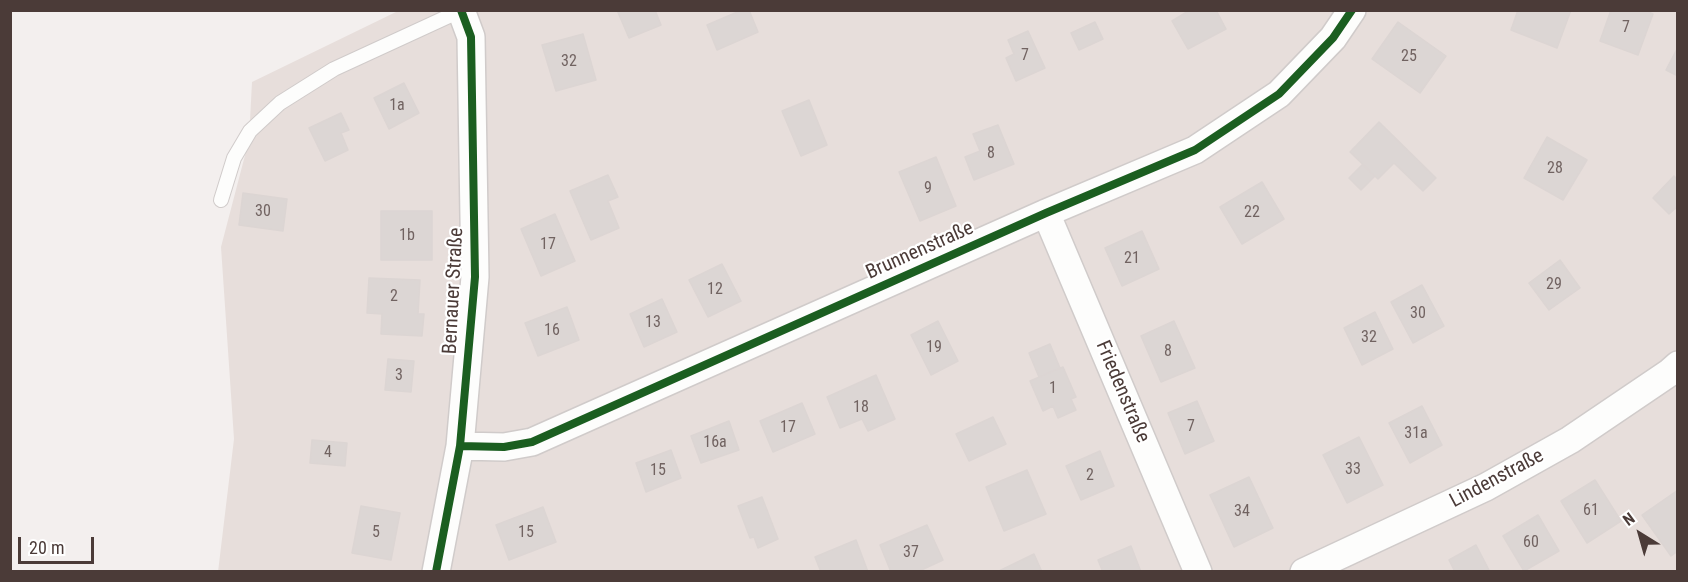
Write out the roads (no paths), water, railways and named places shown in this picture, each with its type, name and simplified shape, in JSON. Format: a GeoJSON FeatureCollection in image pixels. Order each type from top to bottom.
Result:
{"type":"FeatureCollection","features":[{"type":"Feature","properties":{"kind":"street","name":"Brunnenstraße"},"geometry":{"type":"LineString","coordinates":[[460,446],[504,447],[532,442],[1046,213],[1195,150],[1279,94],[1333,38],[1352,10]]}},
{"type":"Feature","properties":{"kind":"street","name":"Bernauer Straße"},"geometry":{"type":"LineString","coordinates":[[436,572],[460,446],[475,277],[471,37],[461,11]]}},
{"type":"Feature","properties":{"kind":"street","name":"Friedenstraße"},"geometry":{"type":"LineString","coordinates":[[1046,213],[1198,572]]}},
{"type":"Feature","properties":{"kind":"street","name":"Lindenstraße"},"geometry":{"type":"LineString","coordinates":[[1304,572],[1486,487],[1570,440],[1669,373],[1677,365]]}},
{"type":"Feature","properties":{"kind":"lane"},"geometry":{"type":"LineString","coordinates":[[221,201],[234,158],[250,131],[280,103],[334,69],[461,11]]}}]}
